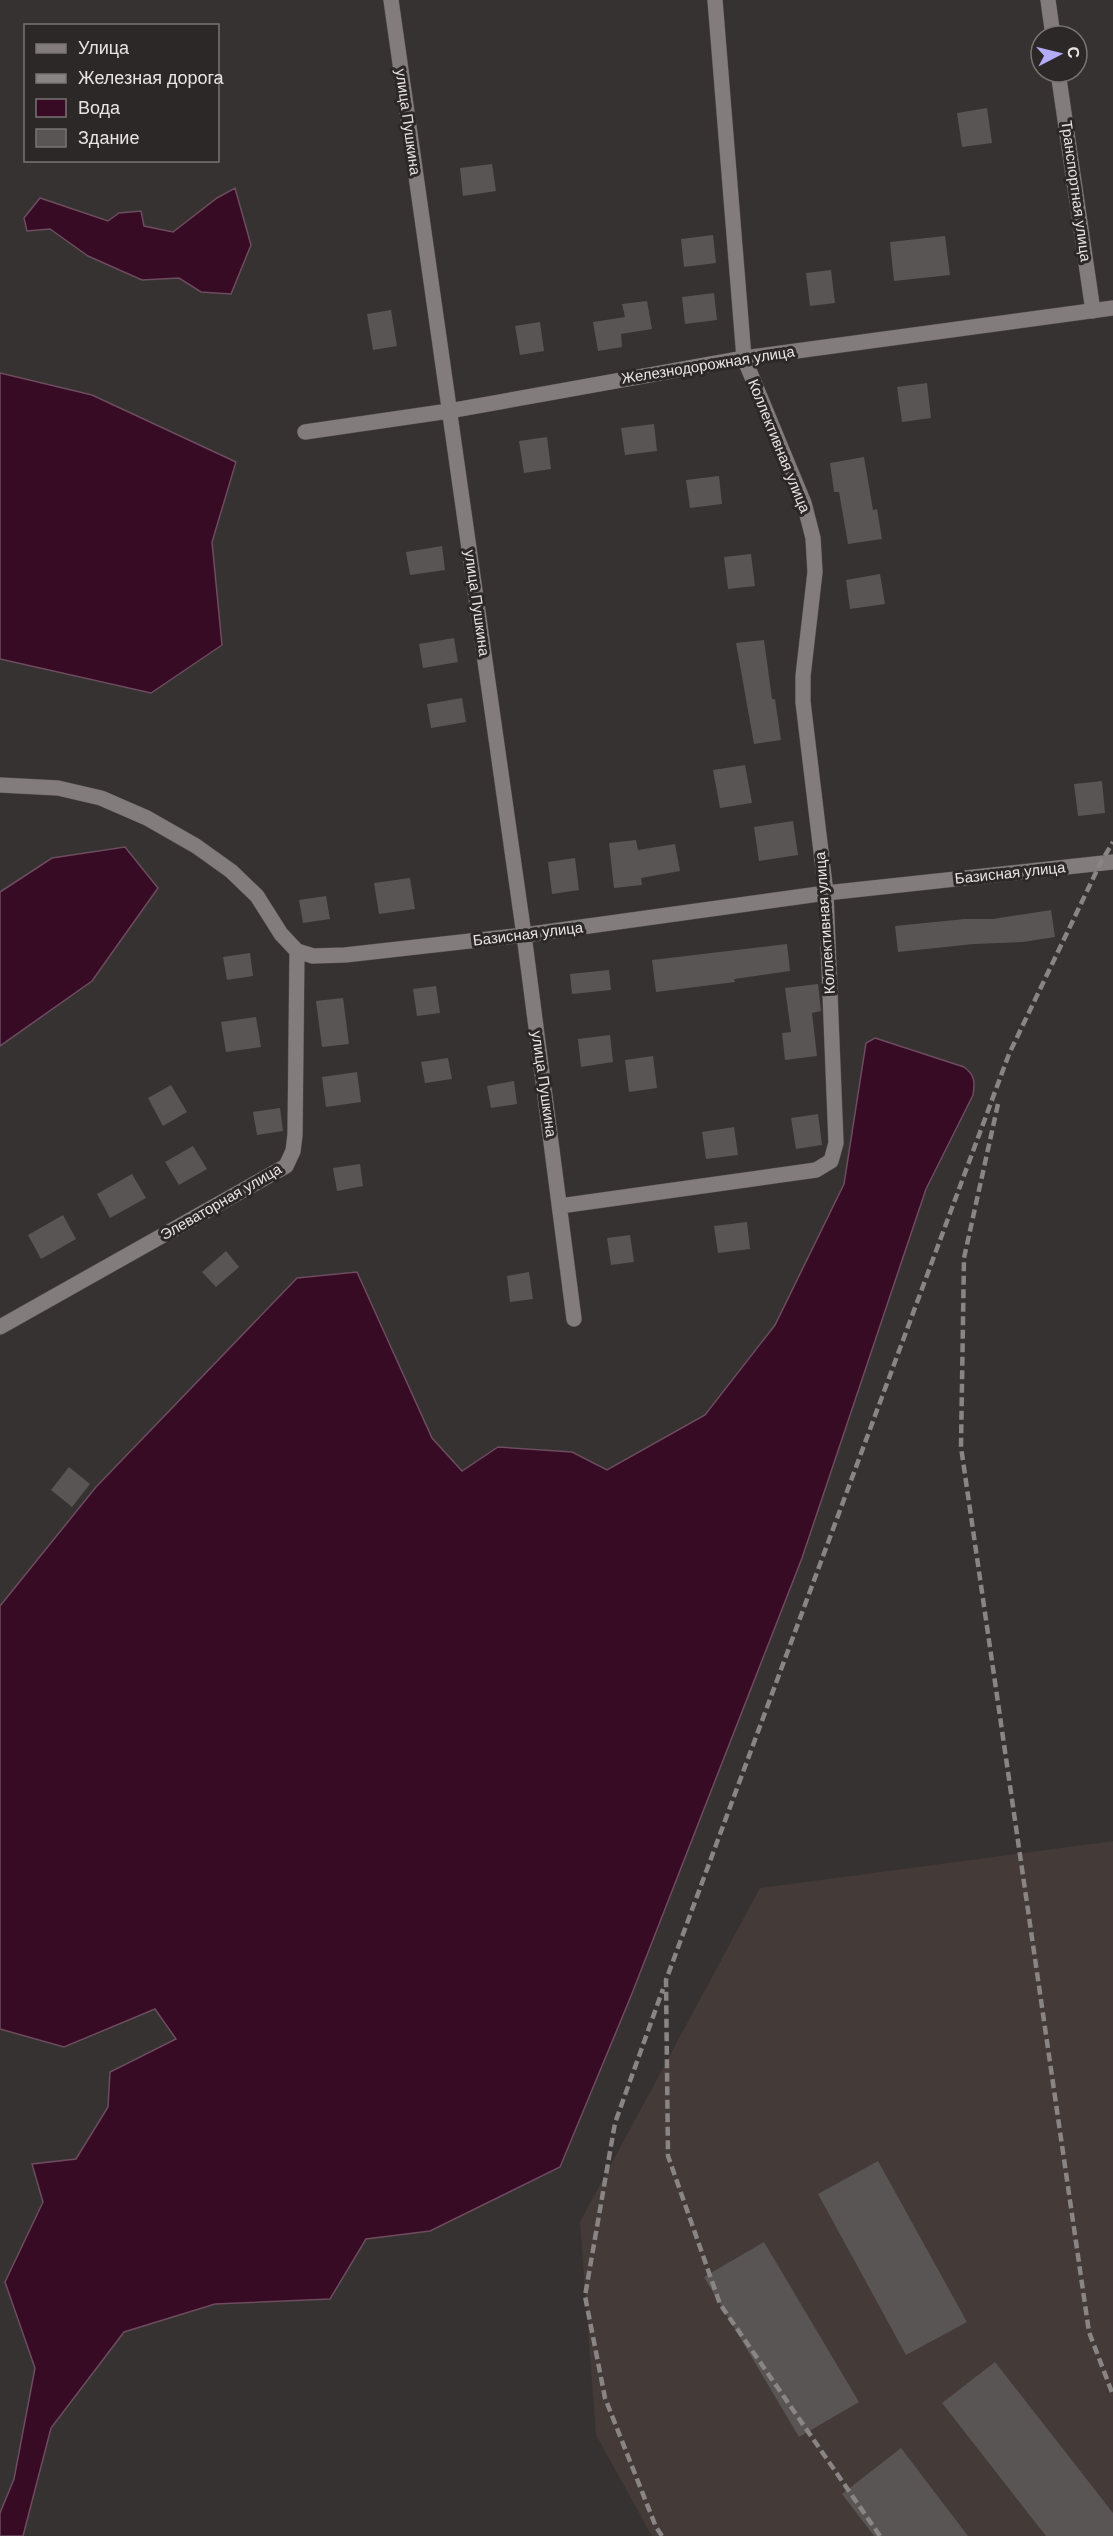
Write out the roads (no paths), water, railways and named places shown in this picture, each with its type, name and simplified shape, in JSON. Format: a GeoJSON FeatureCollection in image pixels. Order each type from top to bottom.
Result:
{"type":"FeatureCollection","features":[{"type":"Feature","properties":{"kind":"street","name":"улица Пушкина"},"geometry":{"type":"LineString","coordinates":[[391,0],[524,935],[574,1319]]}},
{"type":"Feature","properties":{"kind":"street","name":"Коллективная улица"},"geometry":{"type":"LineString","coordinates":[[560,1206],[816,1170],[831,1161],[836,1143],[826,893],[803,702],[803,676],[815,572],[813,538],[804,503],[744,357],[715,0]]}},
{"type":"Feature","properties":{"kind":"street"},"geometry":{"type":"LineString","coordinates":[[1047,0],[1051,24]]}},
{"type":"Feature","properties":{"kind":"street","name":"Транспортная улица"},"geometry":{"type":"LineString","coordinates":[[1060,84],[1093,311]]}},
{"type":"Feature","properties":{"kind":"street","name":"Железнодорожная улица"},"geometry":{"type":"LineString","coordinates":[[305,432],[449,411],[744,357],[1113,308]]}},
{"type":"Feature","properties":{"kind":"street"},"geometry":{"type":"LineString","coordinates":[[0,784],[58,788],[101,798],[147,818],[196,846],[231,871],[257,896],[281,934],[297,951]]}},
{"type":"Feature","properties":{"kind":"street","name":"Базисная улица"},"geometry":{"type":"LineString","coordinates":[[297,951],[313,956],[345,955],[524,935],[826,893],[1113,862]]}},
{"type":"Feature","properties":{"kind":"street","name":"Элеваторная улица"},"geometry":{"type":"LineString","coordinates":[[0,1328],[286,1166],[294,1151],[295,1135],[297,951]]}},
{"type":"Feature","properties":{"kind":"water"},"geometry":{"type":"Polygon","coordinates":[[[235,188],[251,245],[231,294],[201,292],[179,278],[142,280],[88,256],[50,229],[27,231],[24,218],[40,198],[108,221],[119,213],[141,211],[144,226],[173,232],[217,198],[235,188]]]}},
{"type":"Feature","properties":{"kind":"water"},"geometry":{"type":"Polygon","coordinates":[[[0,373],[92,395],[236,462],[212,542],[222,645],[151,693],[0,659],[0,373]]]}},
{"type":"Feature","properties":{"kind":"water"},"geometry":{"type":"Polygon","coordinates":[[[125,847],[158,888],[92,981],[0,1046],[0,892],[52,858],[125,847]]]}},
{"type":"Feature","properties":{"kind":"water"},"geometry":{"type":"Polygon","coordinates":[[[875,1038],[964,1067],[973,1079],[973,1095],[926,1189],[802,1558],[631,1996],[560,2167],[430,2231],[366,2239],[330,2299],[215,2304],[124,2332],[51,2428],[23,2536],[0,2536],[0,2513],[14,2479],[35,2368],[5,2282],[43,2202],[32,2164],[76,2159],[108,2107],[110,2072],[176,2039],[155,2009],[64,2047],[0,2029],[0,1606],[96,1487],[297,1278],[357,1272],[432,1438],[462,1471],[498,1447],[572,1452],[607,1470],[705,1415],[775,1325],[844,1184],[866,1043],[875,1038]]]}},
{"type":"Feature","properties":{"kind":"railway"},"geometry":{"type":"LineString","coordinates":[[880,2536],[720,2304],[668,2156],[666,1980],[1009,1054],[1100,864],[1113,842]]}},
{"type":"Feature","properties":{"kind":"railway"},"geometry":{"type":"LineString","coordinates":[[998,1104],[964,1258],[961,1447],[1089,2332],[1113,2395]]}},
{"type":"Feature","properties":{"kind":"railway"},"geometry":{"type":"LineString","coordinates":[[662,2536],[656,2527],[605,2398],[585,2296],[615,2123],[663,1989]]}}]}
